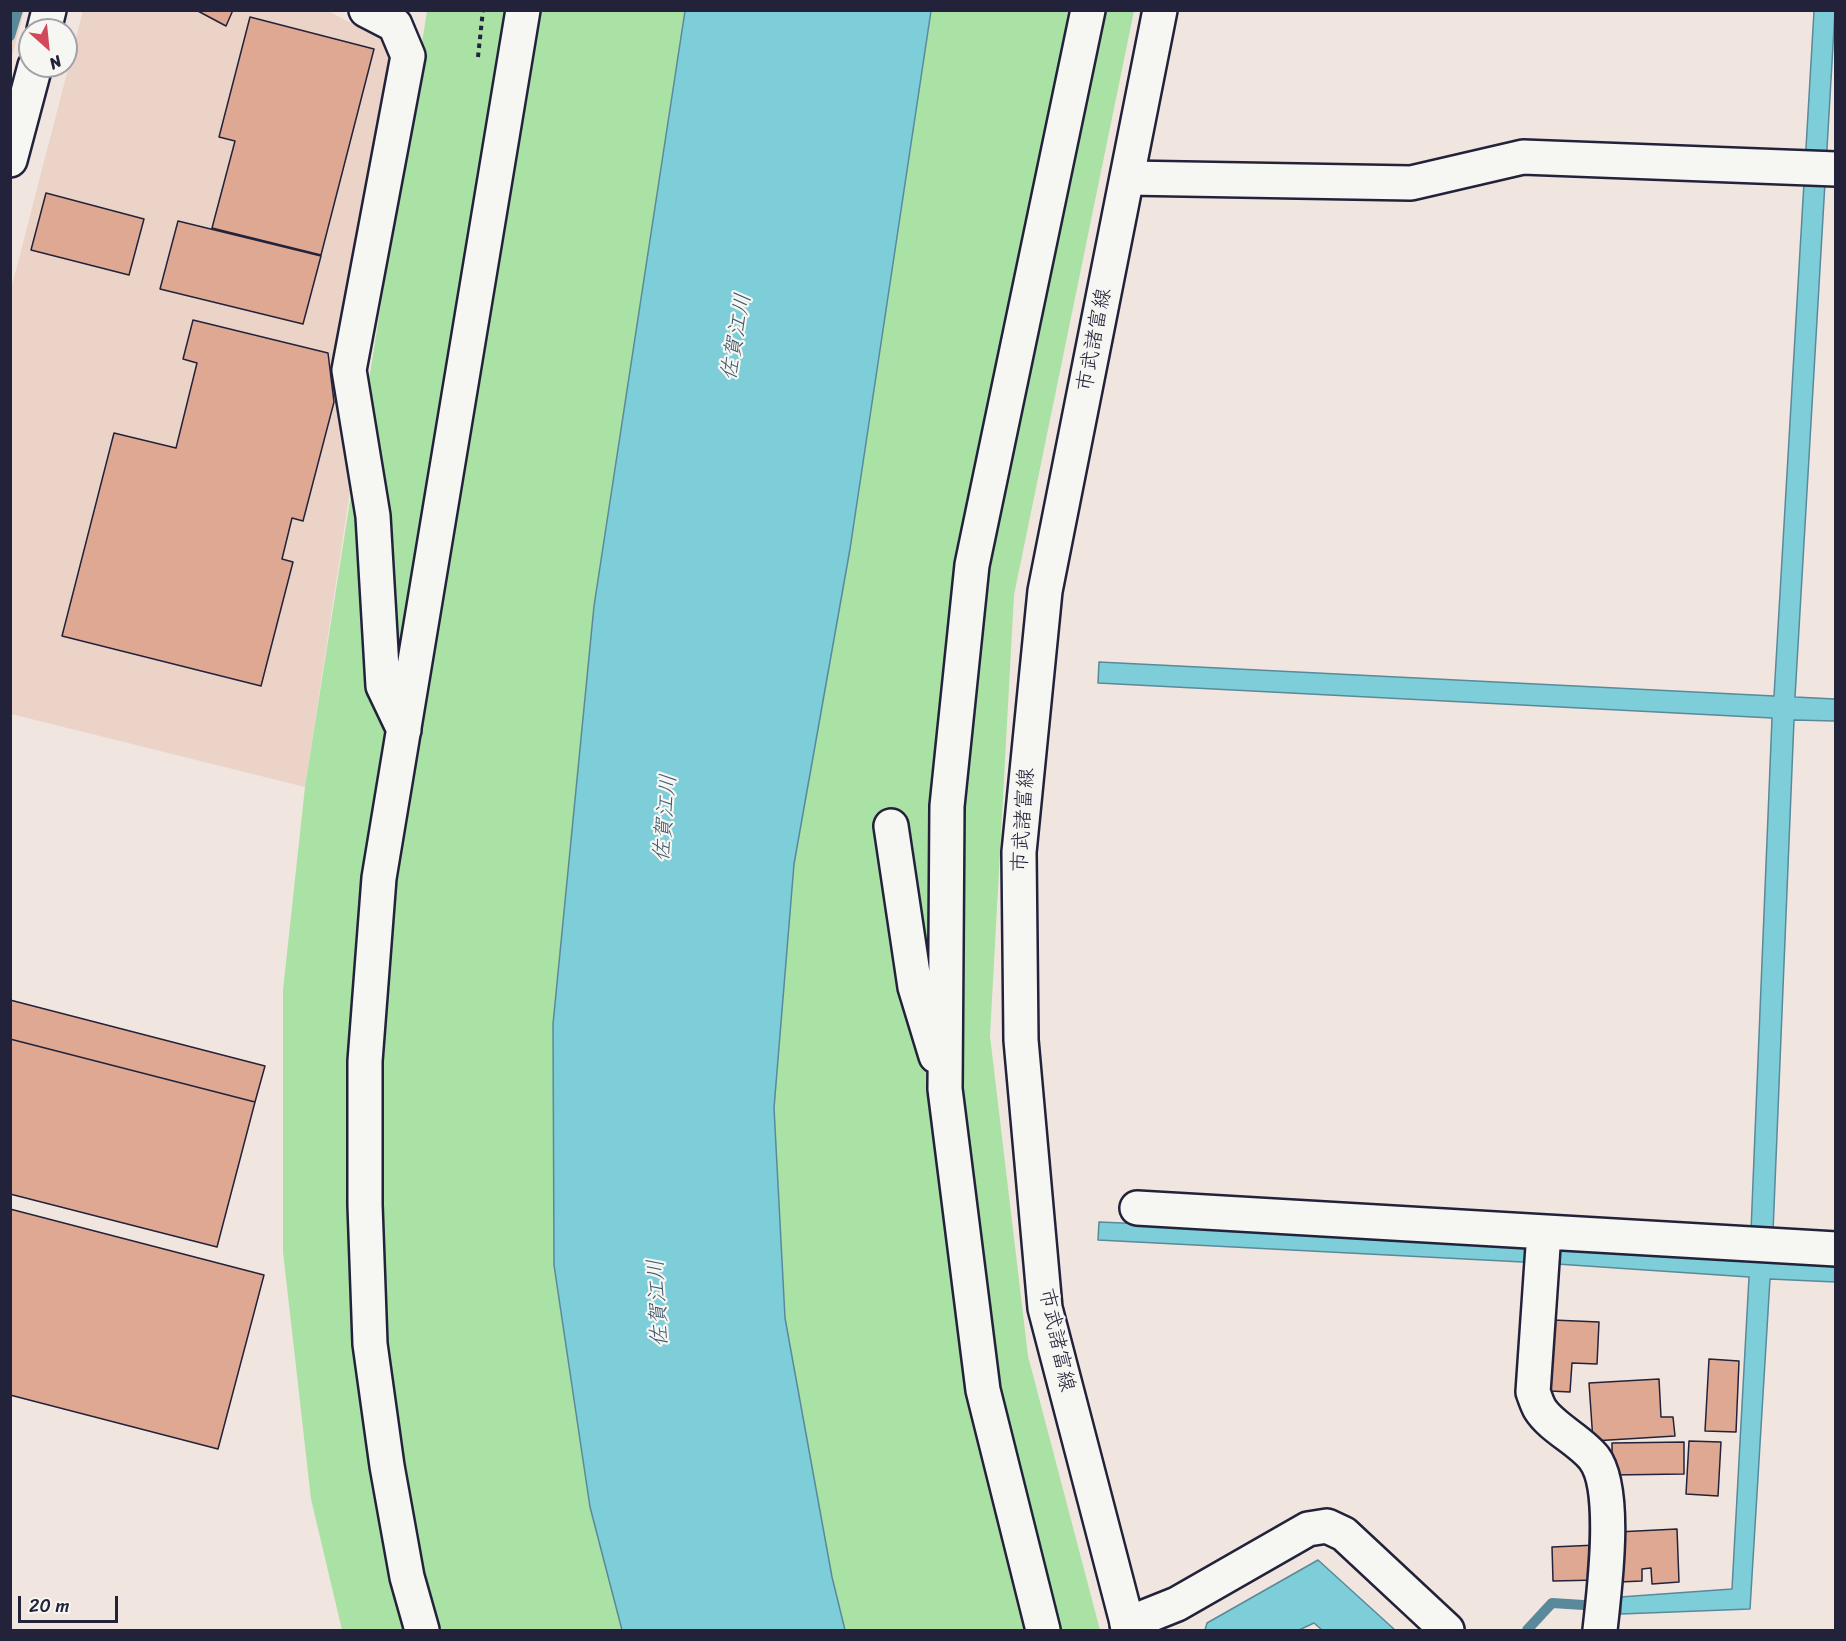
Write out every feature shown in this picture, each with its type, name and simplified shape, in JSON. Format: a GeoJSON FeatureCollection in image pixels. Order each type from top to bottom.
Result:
{"type":"FeatureCollection","features":[{"type":"Feature","properties":{"kind":"street"},"geometry":{"type":"LineString","coordinates":[[366,10],[395,25],[408,56],[349,370],[373,516],[383,686],[404,730]]}},
{"type":"Feature","properties":{"kind":"street"},"geometry":{"type":"LineString","coordinates":[[423,1630],[407,1576],[389,1477],[370,1344],[365,1205],[365,1061],[379,878],[523,10]]}},
{"type":"Feature","properties":{"kind":"street"},"geometry":{"type":"LineString","coordinates":[[1043,1630],[983,1390],[945,1089],[947,806],[972,565],[1088,10]]}},
{"type":"Feature","properties":{"kind":"street","name":"市武諸富線"},"geometry":{"type":"LineString","coordinates":[[1128,1627],[1045,1308],[1021,1040],[1018,852],[1045,591],[1160,10]]}},
{"type":"Feature","properties":{"kind":"street"},"geometry":{"type":"LineString","coordinates":[[10,160],[32,78]]}},
{"type":"Feature","properties":{"kind":"street"},"geometry":{"type":"LineString","coordinates":[[1128,178],[1411,183],[1523,157],[1836,169]]}},
{"type":"Feature","properties":{"kind":"street"},"geometry":{"type":"LineString","coordinates":[[891,826],[915,987],[945,1089]]}},
{"type":"Feature","properties":{"kind":"street"},"geometry":{"type":"LineString","coordinates":[[1137,1208],[1543,1246],[1735,1243],[1836,1249]]}},
{"type":"Feature","properties":{"kind":"street"},"geometry":{"type":"LineString","coordinates":[[1543,1246],[1533,1392],[1540,1410],[1595,1459],[1606,1487],[1607,1524],[1602,1612]]}},
{"type":"Feature","properties":{"kind":"street"},"geometry":{"type":"LineString","coordinates":[[1128,1627],[1178,1604],[1308,1529],[1327,1526],[1344,1534],[1447,1630]]}},
{"type":"Feature","properties":{"kind":"shaded area"},"geometry":{"type":"Polygon","coordinates":[[[10,11],[24,11],[22,18],[18,18],[18,34],[11,60],[10,11]]]}},
{"type":"Feature","properties":{"kind":"shaded area"},"geometry":{"type":"Polygon","coordinates":[[[83,11],[328,11],[383,39],[394,63],[353,471],[305,787],[11,714],[11,289],[66,78],[78,78],[78,30],[83,11]]]}},
{"type":"Feature","properties":{"kind":"green space"},"geometry":{"type":"Polygon","coordinates":[[[427,11],[720,11],[656,1630],[342,1630],[311,1499],[283,1252],[283,990],[305,787],[427,11]]]}},
{"type":"Feature","properties":{"kind":"green space"},"geometry":{"type":"Polygon","coordinates":[[[896,11],[1134,11],[1014,595],[990,1036],[1028,1356],[1100,1630],[805,1630],[724,1014],[896,11]]]}},
{"type":"Feature","properties":{"kind":"water","name":"佐賀江川"},"geometry":{"type":"Polygon","coordinates":[[[685,11],[931,11],[850,549],[794,864],[774,1108],[785,1318],[832,1577],[845,1630],[622,1630],[590,1507],[554,1265],[553,1024],[594,606],[685,11]]]}},
{"type":"Feature","properties":{"kind":"water"},"geometry":{"type":"Polygon","coordinates":[[[1814,11],[1835,11],[1795,697],[1835,699],[1835,721],[1794,720],[1772,1256],[1835,1260],[1835,1282],[1770,1279],[1750,1609],[1621,1614],[1620,1597],[1732,1589],[1749,1277],[1542,1263],[1098,1240],[1099,1222],[1544,1241],[1750,1255],[1772,718],[1098,683],[1099,662],[1774,696],[1814,11]]]}},
{"type":"Feature","properties":{"kind":"water"},"geometry":{"type":"Polygon","coordinates":[[[1318,1560],[1395,1630],[1322,1630],[1314,1623],[1299,1630],[1205,1630],[1207,1623],[1318,1560]]]}},
{"type":"Feature","properties":{"kind":"building"},"geometry":{"type":"Polygon","coordinates":[[[196,10],[233,10],[226,26],[196,10]]]}},
{"type":"Feature","properties":{"kind":"building"},"geometry":{"type":"Polygon","coordinates":[[[250,17],[374,49],[321,255],[212,228],[235,141],[219,137],[250,17]]]}},
{"type":"Feature","properties":{"kind":"building"},"geometry":{"type":"Polygon","coordinates":[[[46,193],[144,219],[129,275],[31,250],[46,193]]]}},
{"type":"Feature","properties":{"kind":"building"},"geometry":{"type":"Polygon","coordinates":[[[178,221],[321,256],[303,324],[160,289],[178,221]]]}},
{"type":"Feature","properties":{"kind":"building"},"geometry":{"type":"Polygon","coordinates":[[[193,320],[328,353],[334,402],[303,521],[292,518],[282,559],[293,562],[261,686],[62,636],[114,433],[176,448],[197,363],[183,359],[193,320]]]}},
{"type":"Feature","properties":{"kind":"building"},"geometry":{"type":"Polygon","coordinates":[[[10,1000],[265,1066],[255,1102],[10,1039],[10,1000]]]}},
{"type":"Feature","properties":{"kind":"building"},"geometry":{"type":"Polygon","coordinates":[[[10,1039],[255,1102],[217,1247],[10,1194],[10,1039]]]}},
{"type":"Feature","properties":{"kind":"building"},"geometry":{"type":"Polygon","coordinates":[[[10,1209],[264,1275],[218,1449],[10,1395],[10,1209]]]}},
{"type":"Feature","properties":{"kind":"building"},"geometry":{"type":"Polygon","coordinates":[[[1553,1320],[1599,1322],[1597,1364],[1572,1363],[1570,1392],[1550,1391],[1553,1320]]]}},
{"type":"Feature","properties":{"kind":"building"},"geometry":{"type":"Polygon","coordinates":[[[1709,1359],[1739,1361],[1736,1432],[1705,1431],[1709,1359]]]}},
{"type":"Feature","properties":{"kind":"building"},"geometry":{"type":"Polygon","coordinates":[[[1659,1379],[1661,1417],[1673,1417],[1675,1436],[1593,1441],[1589,1383],[1659,1379]]]}},
{"type":"Feature","properties":{"kind":"building"},"geometry":{"type":"Polygon","coordinates":[[[1689,1441],[1721,1442],[1718,1496],[1686,1494],[1689,1441]]]}},
{"type":"Feature","properties":{"kind":"building"},"geometry":{"type":"Polygon","coordinates":[[[1684,1442],[1684,1474],[1612,1475],[1612,1443],[1684,1442]]]}},
{"type":"Feature","properties":{"kind":"building"},"geometry":{"type":"Polygon","coordinates":[[[1677,1529],[1679,1582],[1652,1584],[1651,1568],[1642,1569],[1642,1581],[1619,1582],[1617,1532],[1677,1529]]]}},
{"type":"Feature","properties":{"kind":"building"},"geometry":{"type":"Polygon","coordinates":[[[1597,1545],[1598,1580],[1553,1581],[1552,1547],[1597,1545]]]}},
{"type":"Feature","properties":{"kind":"waterway"},"geometry":{"type":"LineString","coordinates":[[10,36],[18,10]]}},
{"type":"Feature","properties":{"kind":"waterway"},"geometry":{"type":"LineString","coordinates":[[1527,1630],[1552,1603],[1599,1606]]}}]}
